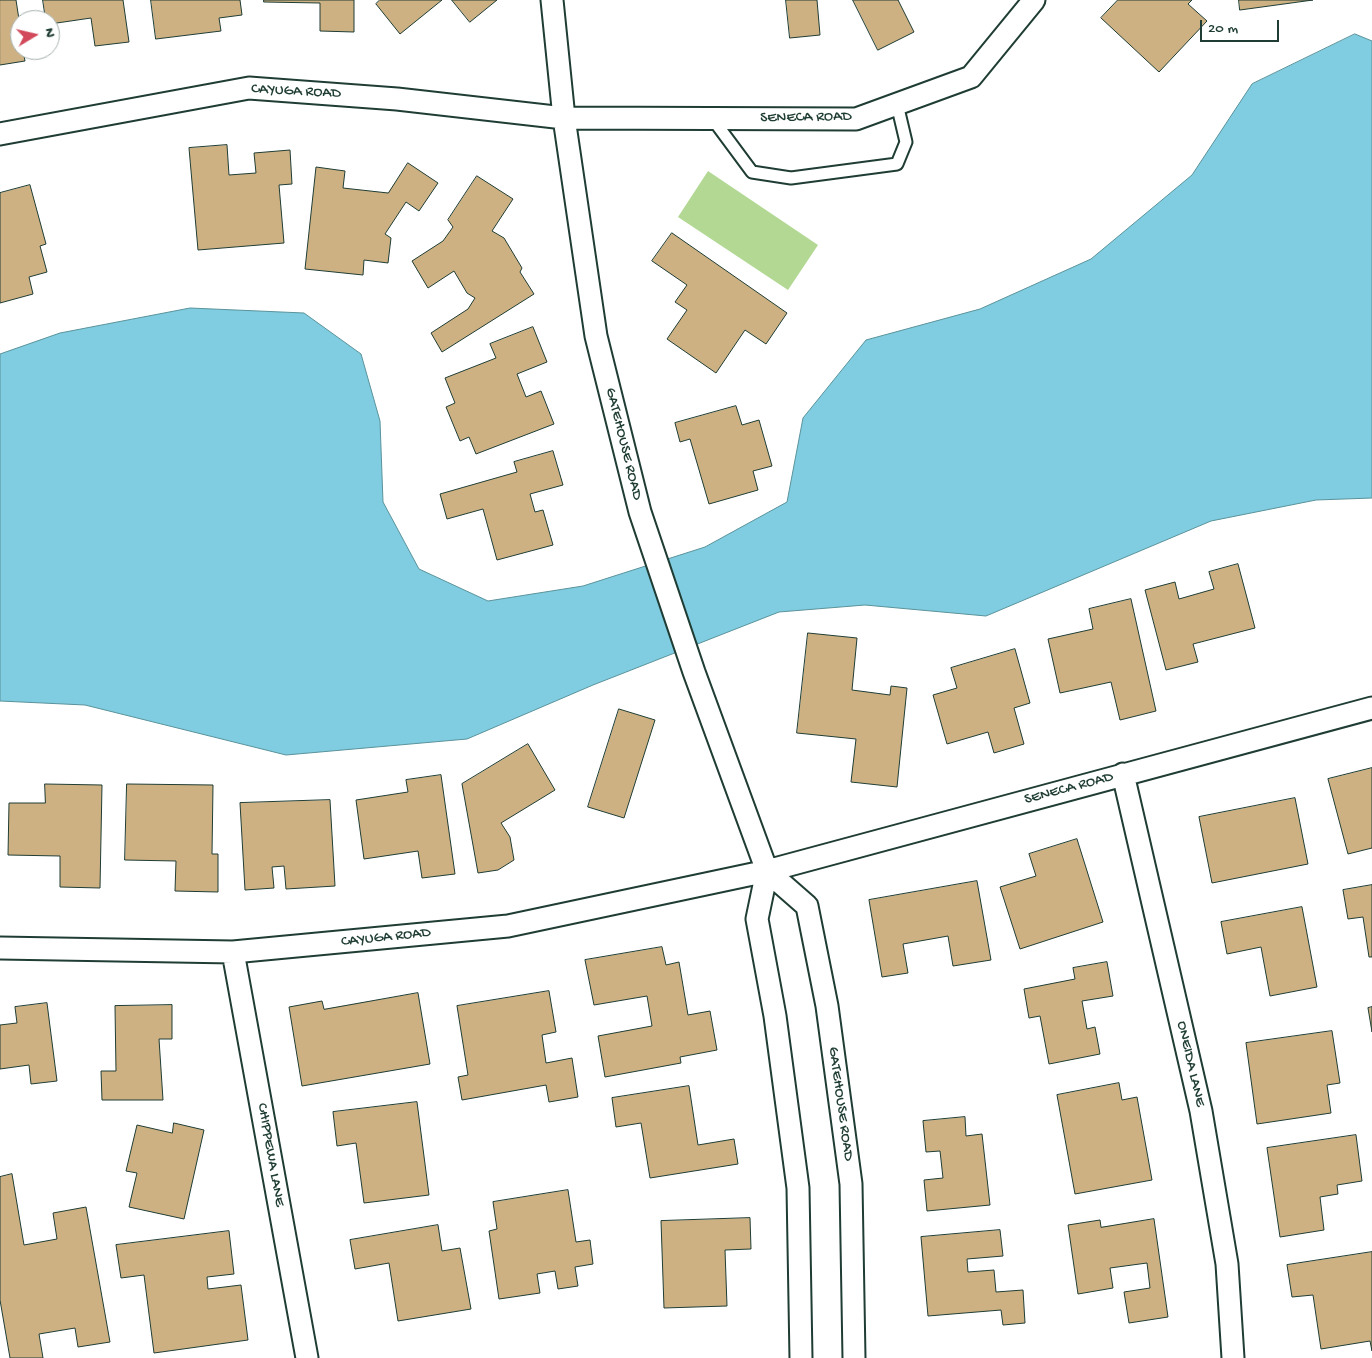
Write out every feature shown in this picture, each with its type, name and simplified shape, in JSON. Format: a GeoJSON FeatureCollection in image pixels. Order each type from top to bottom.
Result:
{"type":"FeatureCollection","features":[{"type":"Feature","properties":{"kind":"street","name":"GATEHOUSE ROAD"},"geometry":{"type":"LineString","coordinates":[[552,0],[564,118],[596,336],[640,512],[694,672],[767,871],[807,906],[827,1006],[851,1184],[854,1358]]}},
{"type":"Feature","properties":{"kind":"street","name":"SENECA ROAD"},"geometry":{"type":"LineString","coordinates":[[564,118],[856,119],[971,77],[1034,0]]}},
{"type":"Feature","properties":{"kind":"street","name":"CAYUGA ROAD"},"geometry":{"type":"LineString","coordinates":[[0,134],[249,88],[397,99],[564,118]]}},
{"type":"Feature","properties":{"kind":"street","name":"SENECA ROAD"},"geometry":{"type":"LineString","coordinates":[[767,871],[1372,708]]}},
{"type":"Feature","properties":{"kind":"street","name":"ONEIDA LANE"},"geometry":{"type":"LineString","coordinates":[[1123,774],[1201,1111],[1227,1264],[1233,1358]]}},
{"type":"Feature","properties":{"kind":"street","name":"CAYUGA ROAD"},"geometry":{"type":"LineString","coordinates":[[0,948],[233,952],[508,926],[767,871]]}},
{"type":"Feature","properties":{"kind":"street"},"geometry":{"type":"LineString","coordinates":[[767,871],[757,919],[775,1016],[798,1188],[801,1358]]}},
{"type":"Feature","properties":{"kind":"street","name":"CHIPPEWA LANE"},"geometry":{"type":"LineString","coordinates":[[233,952],[307,1358]]}},
{"type":"Feature","properties":{"kind":"lane"},"geometry":{"type":"LineString","coordinates":[[712,118],[752,172],[791,178],[897,164],[906,142],[897,104]]}},
{"type":"Feature","properties":{"kind":"green space"},"geometry":{"type":"Polygon","coordinates":[[[708,171],[818,245],[788,290],[678,217],[708,171]]]}},
{"type":"Feature","properties":{"kind":"water"},"geometry":{"type":"Polygon","coordinates":[[[1355,34],[1372,41],[1372,498],[1316,500],[1211,521],[986,616],[865,605],[779,612],[593,685],[467,739],[286,755],[85,705],[0,701],[0,354],[60,333],[190,308],[304,313],[361,354],[380,421],[383,502],[419,569],[488,601],[583,586],[705,547],[787,502],[803,418],[866,340],[980,309],[1091,259],[1192,175],[1252,84],[1355,34]]]}},
{"type":"Feature","properties":{"kind":"building"},"geometry":{"type":"Polygon","coordinates":[[[0,0],[16,0],[18,10],[10,10],[10,60],[25,61],[0,65],[0,0]]]}},
{"type":"Feature","properties":{"kind":"building"},"geometry":{"type":"Polygon","coordinates":[[[43,0],[123,0],[129,42],[95,46],[91,18],[60,23],[60,10],[44,10],[43,0]]]}},
{"type":"Feature","properties":{"kind":"building"},"geometry":{"type":"Polygon","coordinates":[[[151,0],[240,0],[242,15],[219,18],[221,31],[156,39],[151,0]]]}},
{"type":"Feature","properties":{"kind":"building"},"geometry":{"type":"Polygon","coordinates":[[[264,0],[354,0],[354,32],[320,31],[320,3],[264,2],[264,0]]]}},
{"type":"Feature","properties":{"kind":"building"},"geometry":{"type":"Polygon","coordinates":[[[380,0],[442,0],[400,34],[376,4],[380,0]]]}},
{"type":"Feature","properties":{"kind":"building"},"geometry":{"type":"Polygon","coordinates":[[[452,0],[497,0],[470,22],[452,0]]]}},
{"type":"Feature","properties":{"kind":"building"},"geometry":{"type":"Polygon","coordinates":[[[786,0],[817,0],[820,35],[790,38],[786,0]]]}},
{"type":"Feature","properties":{"kind":"building"},"geometry":{"type":"Polygon","coordinates":[[[853,0],[898,0],[914,32],[878,50],[853,0]]]}},
{"type":"Feature","properties":{"kind":"building"},"geometry":{"type":"Polygon","coordinates":[[[1118,0],[1192,0],[1188,4],[1207,21],[1159,72],[1101,18],[1118,0]]]}},
{"type":"Feature","properties":{"kind":"building"},"geometry":{"type":"Polygon","coordinates":[[[1239,0],[1313,0],[1240,10],[1239,0]]]}},
{"type":"Feature","properties":{"kind":"building"},"geometry":{"type":"Polygon","coordinates":[[[227,145],[229,175],[256,173],[254,153],[290,150],[292,184],[279,185],[284,243],[198,250],[189,148],[227,145]]]}},
{"type":"Feature","properties":{"kind":"building"},"geometry":{"type":"Polygon","coordinates":[[[408,163],[438,183],[419,211],[406,202],[385,234],[391,238],[388,263],[364,260],[363,275],[305,269],[316,167],[345,171],[343,188],[388,193],[408,163]]]}},
{"type":"Feature","properties":{"kind":"building"},"geometry":{"type":"Polygon","coordinates":[[[477,176],[513,199],[492,231],[504,238],[522,268],[520,272],[534,294],[442,352],[431,333],[468,309],[475,298],[467,293],[454,271],[428,288],[412,261],[443,241],[453,227],[448,220],[477,176]]]}},
{"type":"Feature","properties":{"kind":"building"},"geometry":{"type":"Polygon","coordinates":[[[30,185],[46,244],[40,246],[47,272],[29,277],[33,294],[0,303],[0,193],[30,185]]]}},
{"type":"Feature","properties":{"kind":"building"},"geometry":{"type":"Polygon","coordinates":[[[672,233],[787,313],[766,344],[745,330],[716,373],[667,339],[687,310],[675,302],[687,285],[652,261],[672,233]]]}},
{"type":"Feature","properties":{"kind":"building"},"geometry":{"type":"Polygon","coordinates":[[[533,327],[547,362],[517,374],[526,397],[541,391],[554,424],[476,454],[469,437],[460,441],[446,407],[455,403],[445,378],[496,358],[490,344],[533,327]]]}},
{"type":"Feature","properties":{"kind":"building"},"geometry":{"type":"Polygon","coordinates":[[[736,406],[742,425],[759,420],[772,466],[753,471],[758,490],[709,504],[690,439],[680,442],[675,423],[736,406]]]}},
{"type":"Feature","properties":{"kind":"building"},"geometry":{"type":"Polygon","coordinates":[[[553,451],[563,485],[530,494],[535,512],[543,510],[553,545],[497,560],[483,509],[447,519],[440,494],[517,472],[514,462],[553,451]]]}},
{"type":"Feature","properties":{"kind":"building"},"geometry":{"type":"Polygon","coordinates":[[[1238,564],[1255,628],[1193,644],[1198,662],[1166,670],[1145,590],[1175,582],[1179,599],[1214,589],[1209,572],[1238,564]]]}},
{"type":"Feature","properties":{"kind":"building"},"geometry":{"type":"Polygon","coordinates":[[[1131,599],[1156,711],[1120,720],[1111,682],[1060,693],[1048,639],[1093,629],[1089,609],[1131,599]]]}},
{"type":"Feature","properties":{"kind":"building"},"geometry":{"type":"Polygon","coordinates":[[[808,633],[857,638],[852,690],[890,695],[891,686],[907,688],[897,787],[851,782],[856,739],[797,733],[808,633]]]}},
{"type":"Feature","properties":{"kind":"building"},"geometry":{"type":"Polygon","coordinates":[[[1015,649],[1030,703],[1014,708],[1024,744],[994,753],[988,732],[947,744],[933,695],[957,688],[951,668],[1015,649]]]}},
{"type":"Feature","properties":{"kind":"building"},"geometry":{"type":"Polygon","coordinates":[[[619,709],[655,720],[624,818],[588,807],[619,709]]]}},
{"type":"Feature","properties":{"kind":"building"},"geometry":{"type":"Polygon","coordinates":[[[528,744],[555,790],[501,823],[510,837],[514,860],[498,870],[478,873],[462,784],[528,744]]]}},
{"type":"Feature","properties":{"kind":"building"},"geometry":{"type":"Polygon","coordinates":[[[1372,768],[1372,848],[1348,854],[1328,779],[1372,768]]]}},
{"type":"Feature","properties":{"kind":"building"},"geometry":{"type":"Polygon","coordinates":[[[441,775],[455,874],[422,878],[418,851],[364,859],[356,800],[408,792],[406,780],[441,775]]]}},
{"type":"Feature","properties":{"kind":"building"},"geometry":{"type":"Polygon","coordinates":[[[45,784],[102,785],[100,888],[60,887],[60,856],[8,855],[9,803],[45,803],[45,784]]]}},
{"type":"Feature","properties":{"kind":"building"},"geometry":{"type":"Polygon","coordinates":[[[127,784],[213,785],[212,854],[218,854],[218,892],[175,891],[176,861],[125,860],[127,784]]]}},
{"type":"Feature","properties":{"kind":"building"},"geometry":{"type":"Polygon","coordinates":[[[1295,798],[1308,864],[1212,883],[1199,817],[1295,798]]]}},
{"type":"Feature","properties":{"kind":"building"},"geometry":{"type":"Polygon","coordinates":[[[330,800],[335,886],[286,889],[284,866],[272,867],[274,888],[245,890],[240,803],[330,800]]]}},
{"type":"Feature","properties":{"kind":"building"},"geometry":{"type":"Polygon","coordinates":[[[1077,839],[1103,922],[1020,949],[1000,887],[1036,876],[1029,854],[1077,839]]]}},
{"type":"Feature","properties":{"kind":"building"},"geometry":{"type":"Polygon","coordinates":[[[977,881],[991,960],[953,966],[948,936],[903,944],[908,973],[882,977],[869,900],[977,881]]]}},
{"type":"Feature","properties":{"kind":"building"},"geometry":{"type":"Polygon","coordinates":[[[1372,885],[1372,957],[1369,957],[1363,917],[1348,919],[1343,890],[1372,885]]]}},
{"type":"Feature","properties":{"kind":"building"},"geometry":{"type":"Polygon","coordinates":[[[1302,907],[1317,987],[1270,996],[1261,947],[1227,954],[1221,922],[1302,907]]]}},
{"type":"Feature","properties":{"kind":"building"},"geometry":{"type":"Polygon","coordinates":[[[662,947],[666,965],[679,962],[688,1015],[710,1011],[717,1050],[680,1057],[681,1063],[605,1077],[598,1036],[652,1026],[647,996],[594,1005],[585,960],[662,947]]]}},
{"type":"Feature","properties":{"kind":"building"},"geometry":{"type":"Polygon","coordinates":[[[1107,962],[1113,996],[1082,1001],[1087,1029],[1095,1027],[1100,1054],[1049,1064],[1040,1016],[1029,1018],[1024,989],[1075,979],[1073,968],[1107,962]]]}},
{"type":"Feature","properties":{"kind":"building"},"geometry":{"type":"Polygon","coordinates":[[[549,991],[556,1032],[542,1035],[546,1063],[572,1058],[578,1097],[549,1102],[546,1085],[462,1100],[458,1077],[468,1075],[457,1006],[549,991]]]}},
{"type":"Feature","properties":{"kind":"building"},"geometry":{"type":"Polygon","coordinates":[[[418,993],[430,1064],[302,1086],[289,1007],[322,1001],[324,1009],[418,993]]]}},
{"type":"Feature","properties":{"kind":"building"},"geometry":{"type":"Polygon","coordinates":[[[47,1003],[57,1081],[31,1084],[29,1065],[0,1069],[0,1025],[17,1023],[15,1007],[47,1003]]]}},
{"type":"Feature","properties":{"kind":"building"},"geometry":{"type":"Polygon","coordinates":[[[172,1005],[172,1039],[159,1039],[163,1100],[102,1100],[101,1071],[116,1071],[115,1006],[172,1005]]]}},
{"type":"Feature","properties":{"kind":"building"},"geometry":{"type":"Polygon","coordinates":[[[1372,1007],[1372,1032],[1368,1008],[1372,1007]]]}},
{"type":"Feature","properties":{"kind":"building"},"geometry":{"type":"Polygon","coordinates":[[[1332,1031],[1340,1083],[1327,1085],[1331,1113],[1257,1124],[1246,1043],[1332,1031]]]}},
{"type":"Feature","properties":{"kind":"building"},"geometry":{"type":"Polygon","coordinates":[[[1119,1083],[1122,1100],[1137,1097],[1152,1180],[1075,1194],[1057,1095],[1119,1083]]]}},
{"type":"Feature","properties":{"kind":"building"},"geometry":{"type":"Polygon","coordinates":[[[689,1086],[698,1145],[734,1139],[738,1164],[650,1178],[641,1123],[616,1127],[612,1098],[689,1086]]]}},
{"type":"Feature","properties":{"kind":"building"},"geometry":{"type":"Polygon","coordinates":[[[417,1102],[429,1195],[364,1203],[356,1143],[337,1146],[333,1112],[417,1102]]]}},
{"type":"Feature","properties":{"kind":"building"},"geometry":{"type":"Polygon","coordinates":[[[965,1117],[966,1136],[982,1134],[990,1205],[927,1211],[924,1180],[943,1178],[940,1151],[926,1152],[923,1121],[965,1117]]]}},
{"type":"Feature","properties":{"kind":"building"},"geometry":{"type":"Polygon","coordinates":[[[174,1123],[204,1130],[184,1219],[129,1207],[137,1173],[126,1171],[137,1125],[172,1133],[174,1123]]]}},
{"type":"Feature","properties":{"kind":"building"},"geometry":{"type":"Polygon","coordinates":[[[1356,1135],[1362,1181],[1337,1185],[1338,1194],[1320,1197],[1324,1230],[1280,1237],[1267,1148],[1356,1135]]]}},
{"type":"Feature","properties":{"kind":"building"},"geometry":{"type":"Polygon","coordinates":[[[12,1174],[24,1245],[57,1239],[53,1213],[86,1207],[110,1342],[78,1347],[75,1328],[39,1334],[43,1358],[10,1358],[0,1300],[0,1177],[12,1174]]]}},
{"type":"Feature","properties":{"kind":"building"},"geometry":{"type":"Polygon","coordinates":[[[568,1190],[576,1242],[590,1240],[593,1264],[575,1267],[578,1286],[558,1289],[555,1271],[537,1274],[540,1293],[499,1299],[489,1231],[497,1229],[493,1202],[568,1190]]]}},
{"type":"Feature","properties":{"kind":"building"},"geometry":{"type":"Polygon","coordinates":[[[750,1218],[751,1249],[725,1250],[727,1306],[664,1308],[661,1221],[750,1218]]]}},
{"type":"Feature","properties":{"kind":"building"},"geometry":{"type":"Polygon","coordinates":[[[1154,1219],[1168,1317],[1129,1323],[1124,1292],[1150,1288],[1147,1263],[1110,1268],[1113,1288],[1078,1294],[1068,1225],[1100,1220],[1101,1227],[1154,1219]]]}},
{"type":"Feature","properties":{"kind":"building"},"geometry":{"type":"Polygon","coordinates":[[[438,1225],[442,1251],[460,1248],[471,1309],[398,1321],[389,1263],[355,1269],[350,1240],[438,1225]]]}},
{"type":"Feature","properties":{"kind":"building"},"geometry":{"type":"Polygon","coordinates":[[[1000,1230],[1003,1256],[967,1259],[968,1272],[994,1270],[996,1292],[1023,1290],[1025,1323],[1003,1325],[1001,1310],[928,1316],[921,1237],[1000,1230]]]}},
{"type":"Feature","properties":{"kind":"building"},"geometry":{"type":"Polygon","coordinates":[[[229,1231],[234,1274],[207,1277],[208,1289],[241,1285],[248,1340],[154,1353],[144,1275],[121,1278],[116,1245],[229,1231]]]}},
{"type":"Feature","properties":{"kind":"building"},"geometry":{"type":"Polygon","coordinates":[[[1372,1252],[1372,1351],[1370,1341],[1321,1349],[1313,1295],[1292,1297],[1287,1265],[1372,1252]]]}}]}
